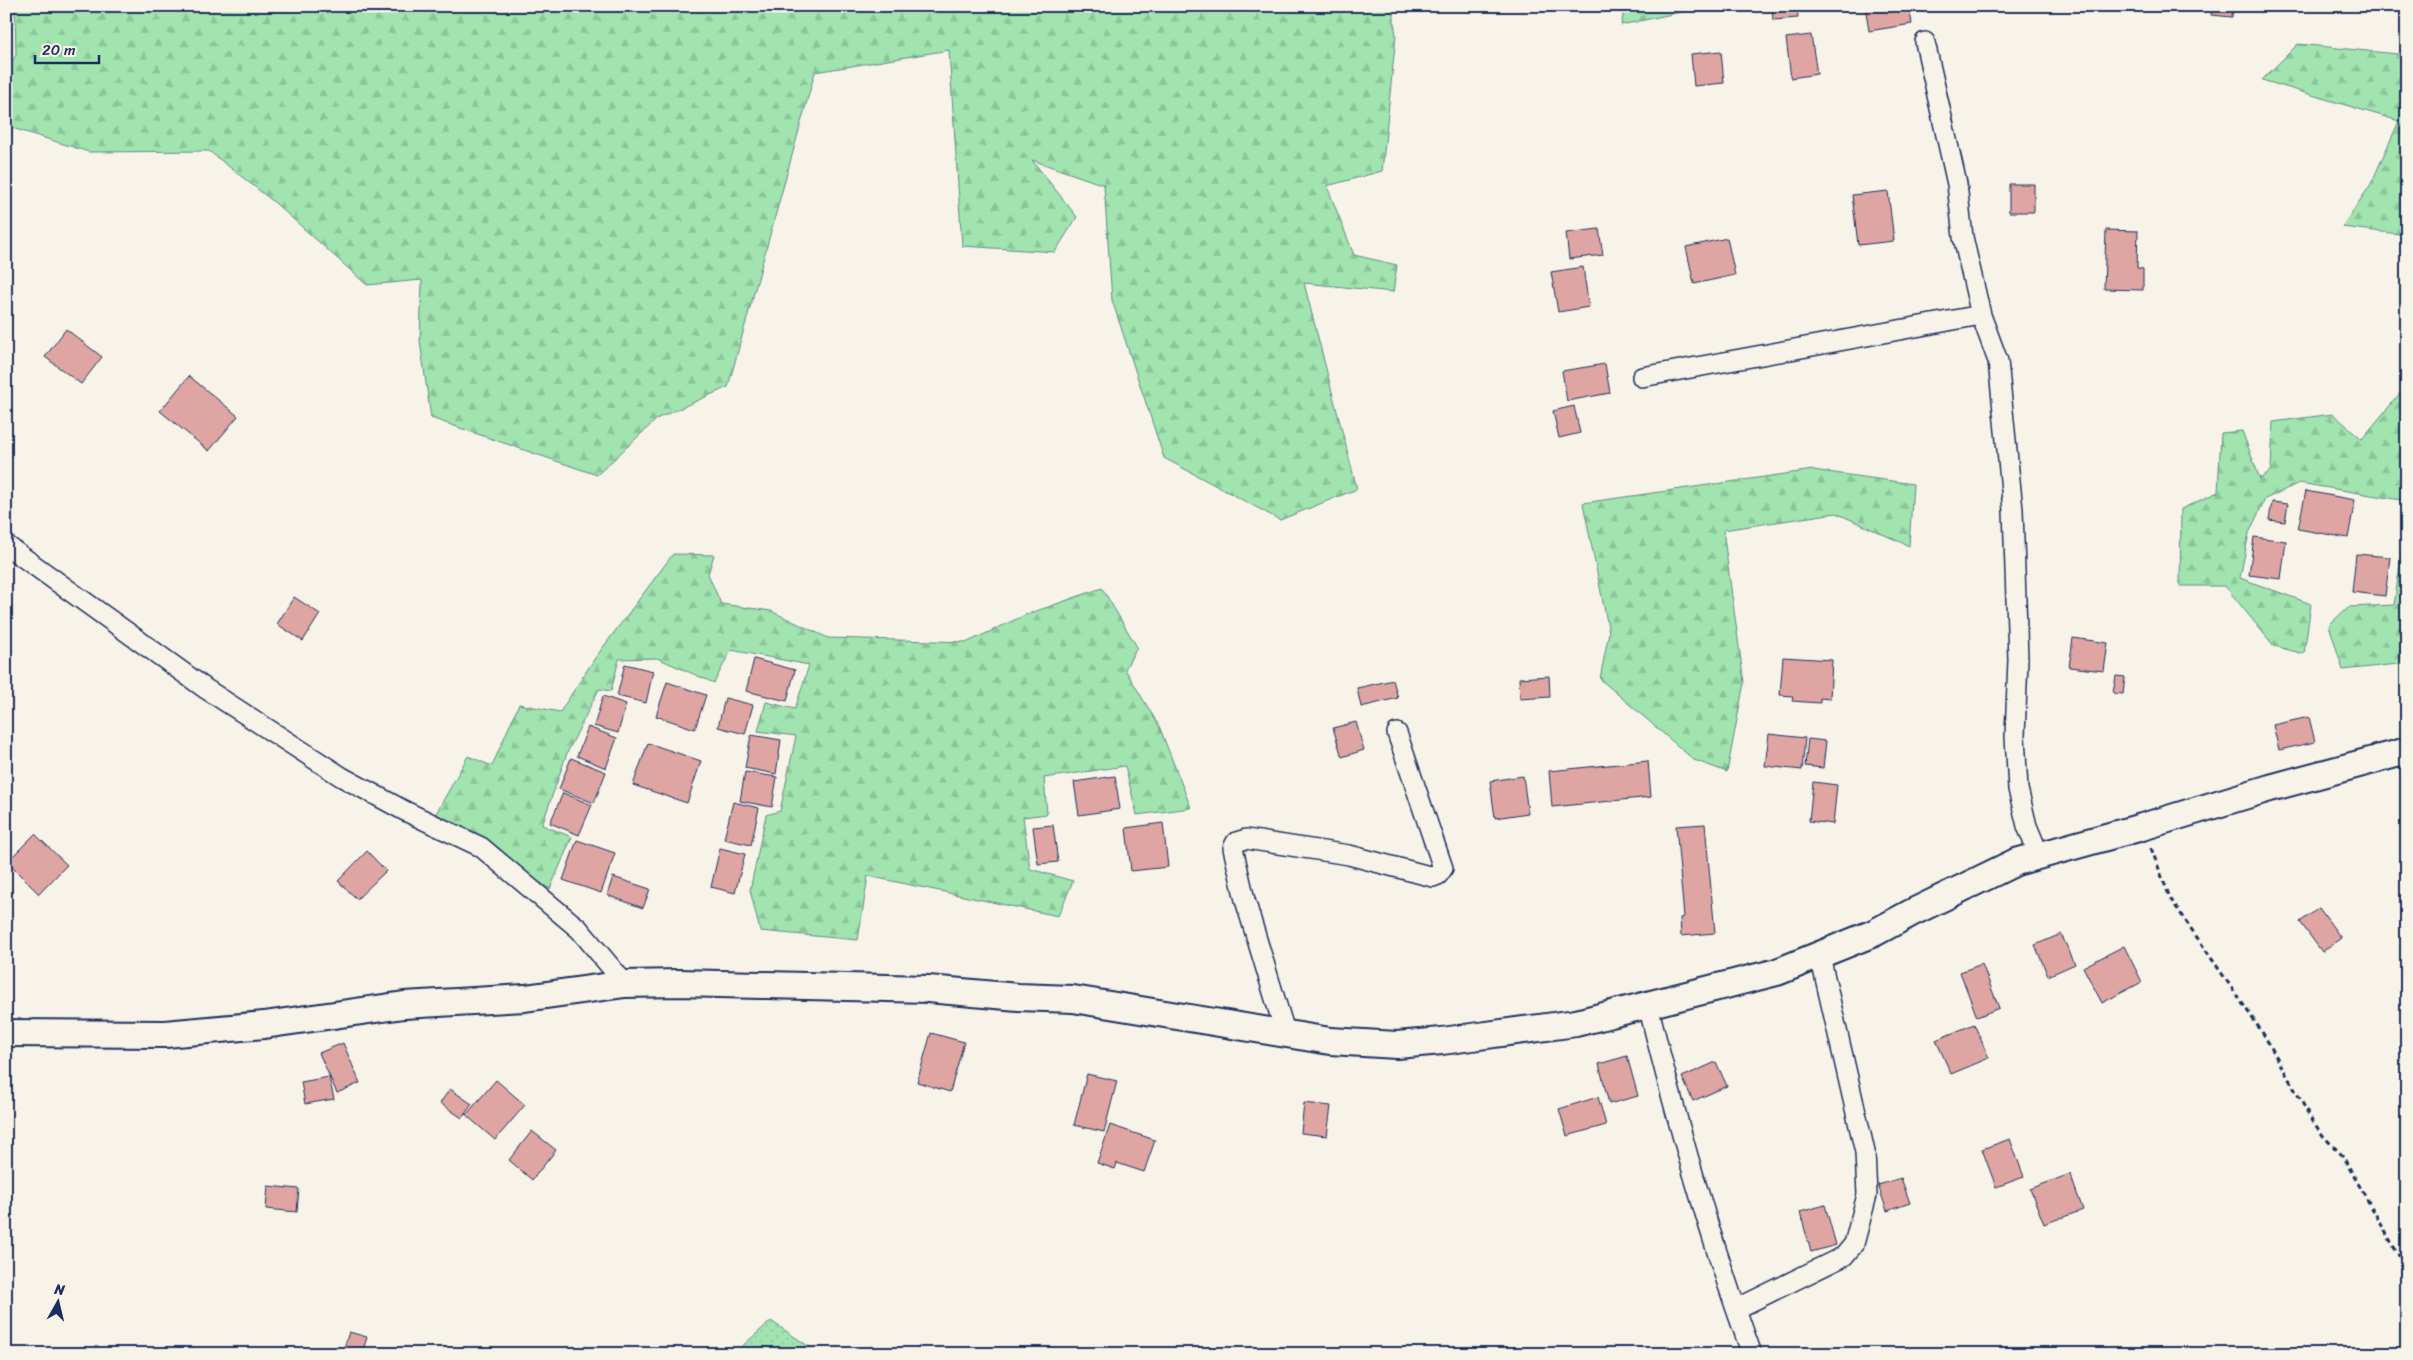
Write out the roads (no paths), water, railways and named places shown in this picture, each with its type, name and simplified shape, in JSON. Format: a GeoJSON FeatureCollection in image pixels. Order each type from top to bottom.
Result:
{"type":"FeatureCollection","features":[{"type":"Feature","properties":{"kind":"street"},"geometry":{"type":"LineString","coordinates":[[1925,42],[1957,184],[1963,237],[1981,315],[1998,361],[2013,510],[2018,659],[2015,736],[2018,789],[2027,826],[2039,856]]}},
{"type":"Feature","properties":{"kind":"street"},"geometry":{"type":"LineString","coordinates":[[1642,378],[1867,334],[1981,315]]}},
{"type":"Feature","properties":{"kind":"street"},"geometry":{"type":"LineString","coordinates":[[6,545],[206,689],[342,777],[405,811],[481,847],[579,929],[624,984]]}},
{"type":"Feature","properties":{"kind":"street"},"geometry":{"type":"LineString","coordinates":[[1286,1035],[1245,900],[1233,848],[1236,842],[1246,839],[1349,855],[1433,877],[1438,875],[1443,868],[1397,733]]}},
{"type":"Feature","properties":{"kind":"street"},"geometry":{"type":"LineString","coordinates":[[6,1033],[165,1034],[264,1026],[373,1008],[525,998],[624,984],[679,982],[928,989],[1018,997],[1073,999],[1106,1003],[1286,1035],[1351,1043],[1397,1045],[1442,1042],[1576,1023],[1777,972],[1874,933],[2016,862],[2142,827],[2270,788],[2407,751]]}},
{"type":"Feature","properties":{"kind":"street"},"geometry":{"type":"LineString","coordinates":[[1736,1309],[1844,1256],[1854,1244],[1867,1195],[1865,1152],[1820,956]]}},
{"type":"Feature","properties":{"kind":"street"},"geometry":{"type":"LineString","coordinates":[[1648,1005],[1675,1115],[1752,1354]]}}]}
